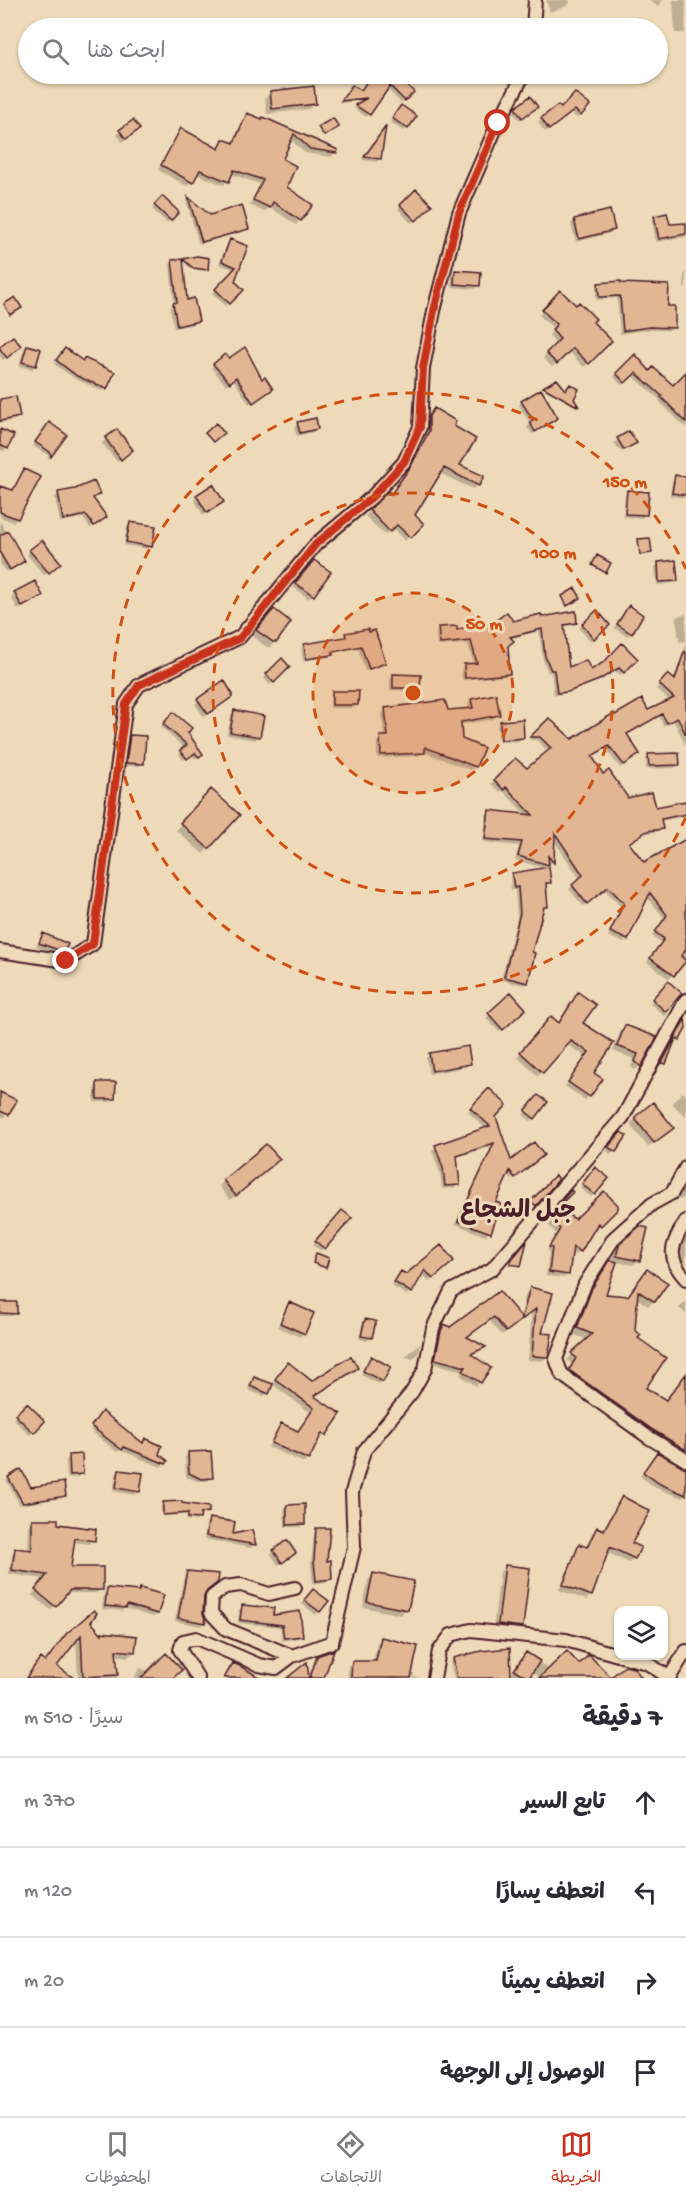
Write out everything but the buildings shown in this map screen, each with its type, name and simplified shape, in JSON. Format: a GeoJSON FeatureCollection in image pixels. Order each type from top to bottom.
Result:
{"type":"FeatureCollection","features":[{"type":"Feature","properties":{"kind":"street"},"geometry":{"type":"LineString","coordinates":[[534,18],[535,0]]}},
{"type":"Feature","properties":{"kind":"street"},"geometry":{"type":"LineString","coordinates":[[0,951],[66,961],[93,944],[126,704],[139,685],[240,638],[316,544],[372,497],[404,462],[420,427],[423,368],[434,311],[459,213],[498,123],[519,84]]}},
{"type":"Feature","properties":{"kind":"street"},"geometry":{"type":"LineString","coordinates":[[198,1678],[180,1650],[183,1641],[196,1638],[259,1665],[276,1668],[292,1656],[332,1642],[354,1547],[352,1492],[364,1451],[412,1392],[425,1369],[433,1328],[451,1291],[492,1269],[623,1117],[686,1000]]}},
{"type":"Feature","properties":{"kind":"street"},"geometry":{"type":"LineString","coordinates":[[686,1167],[672,1193],[652,1204],[614,1238],[585,1284],[556,1359],[562,1375],[648,1437],[686,1460]]}},
{"type":"Feature","properties":{"kind":"street"},"geometry":{"type":"LineString","coordinates":[[686,1221],[672,1249],[676,1268],[686,1279]]}},
{"type":"Feature","properties":{"kind":"street"},"geometry":{"type":"LineString","coordinates":[[292,1656],[226,1629],[211,1613],[212,1598],[225,1587],[241,1585],[269,1594],[295,1588]]}},
{"type":"Feature","properties":{"kind":"street"},"geometry":{"type":"LineString","coordinates":[[434,1678],[439,1651],[451,1635],[471,1630],[566,1640],[614,1653]]}},
{"type":"Feature","properties":{"kind":"street"},"geometry":{"type":"LineString","coordinates":[[636,1660],[646,1663],[670,1678],[686,1651]]}},
{"type":"Feature","properties":{"kind":"district","name":"جبل الشجاع"},"geometry":{"type":"Point","coordinates":[518,1212]}},
{"type":"Feature","properties":{"kind":"route"},"geometry":{"type":"LineString","coordinates":[[66,961],[93,944],[126,704],[139,685],[240,638],[316,544],[372,497],[404,462],[420,427],[423,368],[434,311],[459,213],[498,123]]}}]}
